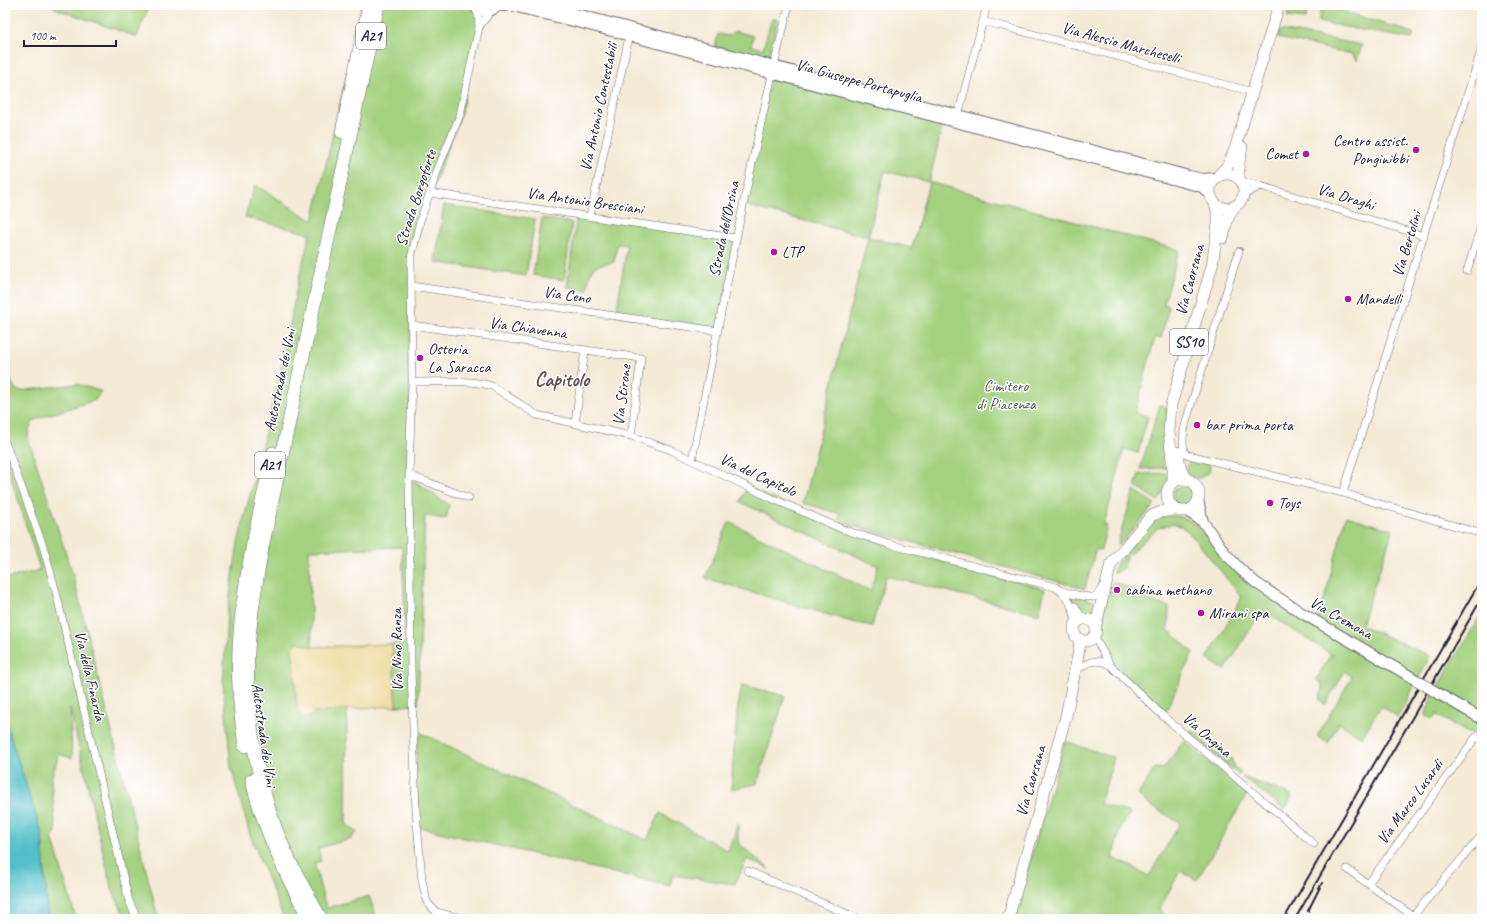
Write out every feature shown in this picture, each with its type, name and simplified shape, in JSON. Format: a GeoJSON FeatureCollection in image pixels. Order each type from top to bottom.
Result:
{"type":"FeatureCollection","features":[{"type":"Feature","properties":{"kind":"highway","name":"Autostrada dei Vini"},"geometry":{"type":"LineString","coordinates":[[310,919],[280,862],[266,831],[256,798],[247,757],[239,694],[241,619],[253,546],[369,5]]}},
{"type":"Feature","properties":{"kind":"highway","name":"Autostrada dei Vini"},"geometry":{"type":"LineString","coordinates":[[321,919],[304,890],[275,827],[262,784],[255,754],[251,722],[248,687],[248,652],[251,620],[262,548],[378,5]]}},
{"type":"Feature","properties":{"kind":"main road","name":"Via Giuseppe Portapuglia"},"geometry":{"type":"LineString","coordinates":[[542,5],[630,32],[957,118],[1189,176],[1203,179],[1217,177]]}},
{"type":"Feature","properties":{"kind":"main road","name":"SS10"},"geometry":{"type":"LineString","coordinates":[[1213,198],[1212,183],[1228,166],[1235,149],[1279,5]]}},
{"type":"Feature","properties":{"kind":"main road"},"geometry":{"type":"LineString","coordinates":[[1244,196],[1244,186],[1238,167],[1240,155],[1286,5]]}},
{"type":"Feature","properties":{"kind":"main road","name":"Via Giuseppe Portapuglia"},"geometry":{"type":"LineString","coordinates":[[474,6],[483,11],[496,7],[513,6],[630,32]]}},
{"type":"Feature","properties":{"kind":"main road","name":"Via Giuseppe Portapuglia"},"geometry":{"type":"LineString","coordinates":[[957,118],[1202,187],[1213,198]]}},
{"type":"Feature","properties":{"kind":"main road"},"geometry":{"type":"LineString","coordinates":[[1217,177],[1230,173],[1241,180]]}},
{"type":"Feature","properties":{"kind":"main road","name":"SS10"},"geometry":{"type":"LineString","coordinates":[[1235,206],[1244,196]]}},
{"type":"Feature","properties":{"kind":"main road"},"geometry":{"type":"LineString","coordinates":[[1213,198],[1224,208],[1235,206]]}},
{"type":"Feature","properties":{"kind":"main road","name":"Via Caorsana"},"geometry":{"type":"LineString","coordinates":[[1170,486],[1173,470],[1169,431],[1171,405],[1212,266],[1218,224],[1218,215],[1213,198]]}},
{"type":"Feature","properties":{"kind":"main road","name":"Via Caorsana"},"geometry":{"type":"LineString","coordinates":[[1187,480],[1181,469],[1177,450],[1175,429],[1177,406],[1219,267],[1227,221],[1235,206]]}},
{"type":"Feature","properties":{"kind":"main road"},"geometry":{"type":"LineString","coordinates":[[1087,621],[1097,632],[1093,638],[1079,645],[1074,630],[1087,621],[1103,592],[1111,564],[1151,516],[1170,486],[1182,479],[1187,480]]}},
{"type":"Feature","properties":{"kind":"main road","name":"SS10"},"geometry":{"type":"LineString","coordinates":[[1187,480],[1195,485],[1198,490],[1198,500],[1202,522]]}},
{"type":"Feature","properties":{"kind":"main road","name":"SS10"},"geometry":{"type":"LineString","coordinates":[[1170,486],[1167,494],[1169,503],[1175,509]]}},
{"type":"Feature","properties":{"kind":"main road"},"geometry":{"type":"LineString","coordinates":[[1187,511],[1195,505],[1198,500]]}},
{"type":"Feature","properties":{"kind":"main road"},"geometry":{"type":"LineString","coordinates":[[1151,516],[1175,509],[1187,511],[1202,522]]}},
{"type":"Feature","properties":{"kind":"main road","name":"Via Cremona"},"geometry":{"type":"LineString","coordinates":[[1202,522],[1225,553],[1256,583],[1296,609],[1482,719]]}},
{"type":"Feature","properties":{"kind":"main road","name":"Via Caorsana"},"geometry":{"type":"LineString","coordinates":[[1008,919],[1066,716],[1079,645]]}},
{"type":"Feature","properties":{"kind":"street","name":"Strada dell'Orsina"},"geometry":{"type":"LineString","coordinates":[[692,460],[735,238],[789,5]]}},
{"type":"Feature","properties":{"kind":"street"},"geometry":{"type":"LineString","coordinates":[[957,118],[987,5]]}},
{"type":"Feature","properties":{"kind":"street","name":"Strada Borgoforte"},"geometry":{"type":"LineString","coordinates":[[412,382],[411,258],[420,221],[439,166],[460,115],[479,27],[478,15],[474,6]]}},
{"type":"Feature","properties":{"kind":"street","name":"Strada Borgoforte"},"geometry":{"type":"LineString","coordinates":[[479,27],[486,15],[496,7]]}},
{"type":"Feature","properties":{"kind":"street","name":"Via Alessio Marcheselli"},"geometry":{"type":"LineString","coordinates":[[983,21],[1252,92]]}},
{"type":"Feature","properties":{"kind":"street","name":"Via Antonio Contestabili"},"geometry":{"type":"LineString","coordinates":[[590,216],[630,32]]}},
{"type":"Feature","properties":{"kind":"street","name":"Via Bertolini"},"geometry":{"type":"LineString","coordinates":[[1344,493],[1482,48]]}},
{"type":"Feature","properties":{"kind":"street","name":"Via Draghi"},"geometry":{"type":"LineString","coordinates":[[1241,180],[1424,236]]}},
{"type":"Feature","properties":{"kind":"street"},"geometry":{"type":"LineString","coordinates":[[1244,196],[1260,186]]}},
{"type":"Feature","properties":{"kind":"street","name":"Via Antonio Bresciani"},"geometry":{"type":"LineString","coordinates":[[430,193],[735,238]]}},
{"type":"Feature","properties":{"kind":"street"},"geometry":{"type":"LineString","coordinates":[[1467,271],[1482,223]]}},
{"type":"Feature","properties":{"kind":"street"},"geometry":{"type":"LineString","coordinates":[[1239,252],[1187,418],[1182,446],[1185,454],[1344,493],[1479,533]]}},
{"type":"Feature","properties":{"kind":"street","name":"Via Ceno"},"geometry":{"type":"LineString","coordinates":[[411,286],[718,331]]}},
{"type":"Feature","properties":{"kind":"street","name":"Via Chiavenna"},"geometry":{"type":"LineString","coordinates":[[412,325],[641,358]]}},
{"type":"Feature","properties":{"kind":"street"},"geometry":{"type":"LineString","coordinates":[[575,424],[585,350]]}},
{"type":"Feature","properties":{"kind":"street","name":"Via Stirone"},"geometry":{"type":"LineString","coordinates":[[631,436],[641,358]]}},
{"type":"Feature","properties":{"kind":"street","name":"Via del Capitolo"},"geometry":{"type":"LineString","coordinates":[[412,382],[484,384],[492,386],[537,415],[631,436],[671,450],[771,498],[842,529],[888,544],[941,557],[1062,592],[1094,597],[1103,592]]}},
{"type":"Feature","properties":{"kind":"street","name":"Via Nino Ranza"},"geometry":{"type":"LineString","coordinates":[[412,382],[409,475],[411,670],[416,811],[422,880],[427,902],[436,912],[464,919]]}},
{"type":"Feature","properties":{"kind":"street","name":"Via della Finarda"},"geometry":{"type":"LineString","coordinates":[[5,442],[43,546],[56,592],[129,901],[137,919]]}},
{"type":"Feature","properties":{"kind":"street"},"geometry":{"type":"LineString","coordinates":[[409,475],[469,498]]}},
{"type":"Feature","properties":{"kind":"street"},"geometry":{"type":"LineString","coordinates":[[1062,592],[1080,615],[1087,621]]}},
{"type":"Feature","properties":{"kind":"street"},"geometry":{"type":"LineString","coordinates":[[1062,592],[1074,612],[1087,621]]}},
{"type":"Feature","properties":{"kind":"street","name":"Via Ongina"},"geometry":{"type":"LineString","coordinates":[[1093,638],[1110,665],[1183,734],[1314,844]]}},
{"type":"Feature","properties":{"kind":"street"},"geometry":{"type":"LineString","coordinates":[[1075,673],[1082,666],[1096,660],[1110,665]]}},
{"type":"Feature","properties":{"kind":"street","name":"Via Marco Lusardi"},"geometry":{"type":"LineString","coordinates":[[1368,884],[1479,739]]}},
{"type":"Feature","properties":{"kind":"street"},"geometry":{"type":"LineString","coordinates":[[1347,869],[1414,917],[1482,835]]}},
{"type":"Feature","properties":{"kind":"street"},"geometry":{"type":"LineString","coordinates":[[748,871],[859,919]]}},
{"type":"Feature","properties":{"kind":"green space"},"geometry":{"type":"Polygon","coordinates":[[[55,5],[149,5],[137,37],[54,8],[55,5]]]}},
{"type":"Feature","properties":{"kind":"green space"},"geometry":{"type":"Polygon","coordinates":[[[357,5],[500,5],[487,18],[475,44],[461,114],[431,193],[411,258],[409,477],[449,505],[446,519],[425,516],[418,705],[396,706],[392,644],[406,643],[402,547],[309,550],[312,647],[297,642],[313,712],[347,709],[346,824],[357,832],[351,839],[318,848],[321,861],[314,863],[327,908],[369,896],[377,919],[284,919],[250,835],[231,767],[223,684],[227,615],[238,543],[283,360],[297,286],[310,234],[245,217],[255,185],[313,221],[362,7],[357,5]]]}},
{"type":"Feature","properties":{"kind":"green space"},"geometry":{"type":"Polygon","coordinates":[[[1290,5],[1309,5],[1305,19],[1287,17],[1290,5]]]}},
{"type":"Feature","properties":{"kind":"green space"},"geometry":{"type":"Polygon","coordinates":[[[1322,5],[1336,5],[1335,9],[1414,33],[1412,39],[1318,22],[1322,5]]]}},
{"type":"Feature","properties":{"kind":"green space"},"geometry":{"type":"Polygon","coordinates":[[[772,18],[778,20],[767,60],[715,47],[718,34],[729,36],[735,31],[753,36],[751,46],[763,49],[772,18]]]}},
{"type":"Feature","properties":{"kind":"green space"},"geometry":{"type":"Polygon","coordinates":[[[1280,30],[1362,45],[1357,61],[1352,54],[1278,38],[1280,30]]]}},
{"type":"Feature","properties":{"kind":"green space"},"geometry":{"type":"Polygon","coordinates":[[[772,74],[944,119],[929,182],[885,171],[868,237],[743,205],[772,74]]]}},
{"type":"Feature","properties":{"kind":"green space","name":"Cimitero di Piacenza"},"geometry":{"type":"Polygon","coordinates":[[[929,182],[1179,250],[1164,304],[1169,306],[1161,338],[1155,337],[1135,413],[1148,417],[1138,453],[1124,449],[1104,525],[1107,526],[1101,550],[1096,549],[1085,589],[838,522],[840,514],[803,503],[868,237],[912,248],[929,182]]]}},
{"type":"Feature","properties":{"kind":"green space"},"geometry":{"type":"Polygon","coordinates":[[[444,205],[535,219],[526,276],[435,262],[444,205]]]}},
{"type":"Feature","properties":{"kind":"green space"},"geometry":{"type":"Polygon","coordinates":[[[577,214],[735,238],[718,331],[616,315],[627,245],[617,244],[614,262],[593,268],[587,290],[567,287],[577,214]]]}},
{"type":"Feature","properties":{"kind":"green space"},"geometry":{"type":"Polygon","coordinates":[[[542,218],[572,223],[564,280],[533,275],[542,218]]]}},
{"type":"Feature","properties":{"kind":"green space"},"geometry":{"type":"Polygon","coordinates":[[[5,369],[15,389],[19,391],[76,384],[101,391],[95,400],[39,418],[30,426],[28,438],[73,575],[156,910],[161,919],[126,919],[111,887],[70,708],[72,758],[59,754],[51,779],[56,832],[52,837],[76,919],[48,919],[42,834],[5,720],[5,579],[40,570],[5,458],[5,369]]]}},
{"type":"Feature","properties":{"kind":"green space"},"geometry":{"type":"Polygon","coordinates":[[[1160,405],[1167,407],[1169,468],[1140,469],[1160,405]]]}},
{"type":"Feature","properties":{"kind":"green space"},"geometry":{"type":"Polygon","coordinates":[[[1189,460],[1208,464],[1210,467],[1209,472],[1200,478],[1189,477],[1185,471],[1189,460]]]}},
{"type":"Feature","properties":{"kind":"green space"},"geometry":{"type":"Polygon","coordinates":[[[1169,473],[1166,487],[1158,501],[1135,486],[1139,474],[1169,473]]]}},
{"type":"Feature","properties":{"kind":"green space"},"geometry":{"type":"Polygon","coordinates":[[[1183,485],[1190,488],[1193,495],[1190,502],[1183,505],[1176,502],[1173,495],[1176,488],[1183,485]]]}},
{"type":"Feature","properties":{"kind":"green space"},"geometry":{"type":"Polygon","coordinates":[[[747,487],[884,545],[1045,589],[1039,614],[886,576],[872,626],[852,622],[705,578],[729,522],[871,591],[878,566],[740,502],[747,487]]]}},
{"type":"Feature","properties":{"kind":"green space"},"geometry":{"type":"Polygon","coordinates":[[[1134,490],[1155,504],[1119,546],[1118,542],[1134,490]]]}},
{"type":"Feature","properties":{"kind":"green space"},"geometry":{"type":"Polygon","coordinates":[[[1160,516],[1161,518],[1167,516],[1177,516],[1194,523],[1200,528],[1230,566],[1249,584],[1270,600],[1315,627],[1324,600],[1346,516],[1393,530],[1361,625],[1430,656],[1398,717],[1381,706],[1362,737],[1339,723],[1328,743],[1317,736],[1352,677],[1345,671],[1325,705],[1319,699],[1323,689],[1321,682],[1316,680],[1330,655],[1334,656],[1262,610],[1225,670],[1207,659],[1242,597],[1188,531],[1180,526],[1171,524],[1158,528],[1127,556],[1123,569],[1116,573],[1113,572],[1116,565],[1150,523],[1160,516]]]}},
{"type":"Feature","properties":{"kind":"green space"},"geometry":{"type":"Polygon","coordinates":[[[1113,582],[1134,590],[1132,595],[1169,607],[1168,630],[1193,652],[1166,711],[1125,675],[1107,651],[1104,641],[1102,619],[1104,608],[1113,582]]]}},
{"type":"Feature","properties":{"kind":"green space"},"geometry":{"type":"Polygon","coordinates":[[[1070,595],[1095,601],[1092,610],[1086,615],[1082,612],[1070,595]]]}},
{"type":"Feature","properties":{"kind":"green space"},"geometry":{"type":"Polygon","coordinates":[[[1482,613],[1482,712],[1438,686],[1482,613]]]}},
{"type":"Feature","properties":{"kind":"green space"},"geometry":{"type":"Polygon","coordinates":[[[742,685],[785,696],[757,784],[731,789],[737,712],[742,685]]]}},
{"type":"Feature","properties":{"kind":"green space"},"geometry":{"type":"Polygon","coordinates":[[[1433,694],[1482,724],[1482,735],[1468,733],[1437,714],[1433,719],[1425,716],[1433,694]]]}},
{"type":"Feature","properties":{"kind":"green space"},"geometry":{"type":"Polygon","coordinates":[[[1191,730],[1206,739],[1203,742],[1228,762],[1231,757],[1234,767],[1241,772],[1238,774],[1189,734],[1191,730]]]}},
{"type":"Feature","properties":{"kind":"green space"},"geometry":{"type":"Polygon","coordinates":[[[417,731],[647,840],[660,813],[728,851],[738,823],[738,843],[769,869],[747,859],[735,884],[672,875],[670,886],[418,827],[415,814],[417,731]]]}},
{"type":"Feature","properties":{"kind":"green space"},"geometry":{"type":"Polygon","coordinates":[[[1065,741],[1114,758],[1100,804],[1131,813],[1121,827],[1112,858],[1149,876],[1180,823],[1145,802],[1138,795],[1155,768],[1163,769],[1184,741],[1247,794],[1197,880],[1180,871],[1160,908],[1166,919],[1013,919],[1065,741]]]}},
{"type":"Feature","properties":{"kind":"green space"},"geometry":{"type":"Polygon","coordinates":[[[1242,777],[1292,796],[1285,810],[1242,777]]]}},
{"type":"Feature","properties":{"kind":"sand"},"geometry":{"type":"Polygon","coordinates":[[[297,642],[312,647],[392,644],[396,706],[314,712],[310,717],[304,718],[298,714],[292,648],[297,642]]]}},
{"type":"Feature","properties":{"kind":"water"},"geometry":{"type":"Polygon","coordinates":[[[5,720],[42,834],[48,919],[5,919],[5,720]]]}},
{"type":"Feature","properties":{"kind":"railway"},"geometry":{"type":"LineString","coordinates":[[1284,919],[1482,578]]}},
{"type":"Feature","properties":{"kind":"railway"},"geometry":{"type":"LineString","coordinates":[[1295,919],[1482,598]]}},
{"type":"Feature","properties":{"kind":"railway"},"geometry":{"type":"LineString","coordinates":[[1308,911],[1322,883]]}},
{"type":"Feature","properties":{"kind":"place","name":"Centro assist. Ponginibbi"},"geometry":{"type":"Point","coordinates":[1416,150]}},
{"type":"Feature","properties":{"kind":"place","name":"Comet"},"geometry":{"type":"Point","coordinates":[1306,154]}},
{"type":"Feature","properties":{"kind":"place","name":"LTP"},"geometry":{"type":"Point","coordinates":[774,252]}},
{"type":"Feature","properties":{"kind":"place","name":"Mandelli"},"geometry":{"type":"Point","coordinates":[1348,299]}},
{"type":"Feature","properties":{"kind":"place","name":"Osteria La Saracca"},"geometry":{"type":"Point","coordinates":[420,358]}},
{"type":"Feature","properties":{"kind":"place","name":"bar prima porta"},"geometry":{"type":"Point","coordinates":[1197,425]}},
{"type":"Feature","properties":{"kind":"place","name":"Toys"},"geometry":{"type":"Point","coordinates":[1270,503]}},
{"type":"Feature","properties":{"kind":"place","name":"cabina methano"},"geometry":{"type":"Point","coordinates":[1117,590]}},
{"type":"Feature","properties":{"kind":"place","name":"Mirani spa"},"geometry":{"type":"Point","coordinates":[1201,613]}},
{"type":"Feature","properties":{"kind":"district","name":"Capitolo"},"geometry":{"type":"Point","coordinates":[562,379]}}]}
